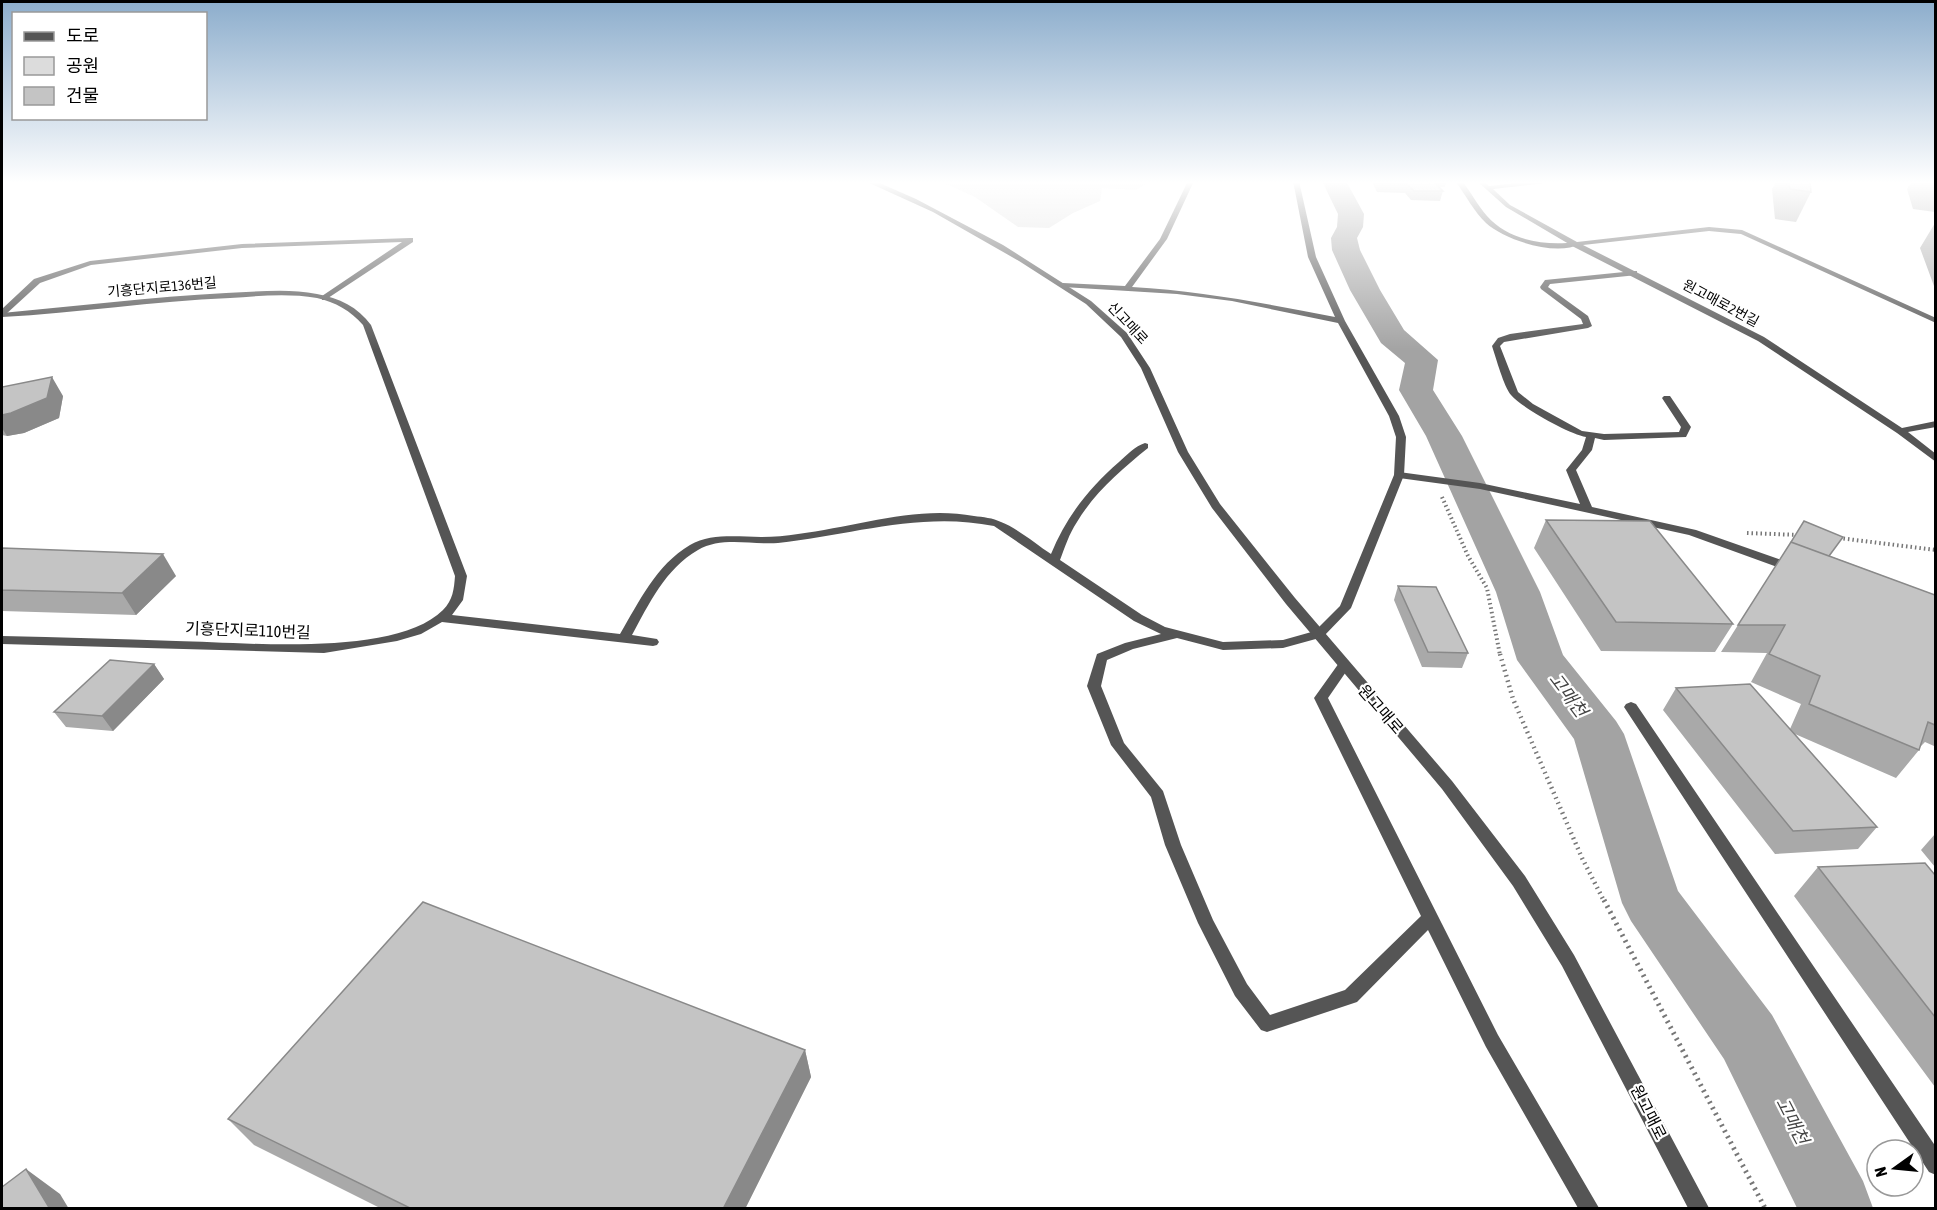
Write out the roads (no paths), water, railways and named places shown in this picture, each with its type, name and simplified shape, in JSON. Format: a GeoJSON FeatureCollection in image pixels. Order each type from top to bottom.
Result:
{"type":"FeatureCollection","features":[{"type":"Feature","properties":{"kind":"street","name":"신고매로"},"geometry":{"type":"LineString","coordinates":[[987,237],[1063,285],[1104,314],[1130,341],[1148,369],[1164,414],[1198,479],[1319,634]]}},
{"type":"Feature","properties":{"kind":"street"},"geometry":{"type":"LineString","coordinates":[[1127,289],[1164,237]]}},
{"type":"Feature","properties":{"kind":"street"},"geometry":{"type":"LineString","coordinates":[[624,639],[646,599],[674,562],[697,546],[720,541],[773,540],[921,519],[983,519],[998,524],[1138,618],[1174,634],[1223,646],[1283,644],[1319,634],[1346,608],[1399,476],[1401,437],[1394,416],[1341,321],[1312,257],[1308,237]]}},
{"type":"Feature","properties":{"kind":"street"},"geometry":{"type":"LineString","coordinates":[[1522,237],[1545,246],[1634,237]]}},
{"type":"Feature","properties":{"kind":"street","name":"원고매로2번길"},"geometry":{"type":"LineString","coordinates":[[1563,237],[1761,339],[1900,430],[1935,459]]}},
{"type":"Feature","properties":{"kind":"street"},"geometry":{"type":"LineString","coordinates":[[1754,237],[1935,321]]}},
{"type":"Feature","properties":{"kind":"street"},"geometry":{"type":"LineString","coordinates":[[2,314],[37,281],[66,268],[90,262],[253,245],[410,240],[325,298]]}},
{"type":"Feature","properties":{"kind":"street"},"geometry":{"type":"LineString","coordinates":[[1634,273],[1548,282],[1544,286],[1585,318],[1588,326],[1510,337],[1500,340],[1496,346],[1514,393],[1530,406],[1569,428],[1591,435],[1604,438],[1683,435],[1686,427],[1667,398]]}},
{"type":"Feature","properties":{"kind":"street"},"geometry":{"type":"LineString","coordinates":[[1063,285],[1232,299],[1341,321]]}},
{"type":"Feature","properties":{"kind":"street","name":"기흥단지로136번길"},"geometry":{"type":"LineString","coordinates":[[2,314],[211,296],[266,294],[325,298]]}},
{"type":"Feature","properties":{"kind":"street","name":"기흥단지로110번길"},"geometry":{"type":"LineString","coordinates":[[2,640],[324,649],[369,644],[404,636],[434,623],[457,600],[461,576],[367,325],[360,314],[325,298]]}},
{"type":"Feature","properties":{"kind":"street"},"geometry":{"type":"LineString","coordinates":[[1900,430],[1935,424]]}},
{"type":"Feature","properties":{"kind":"street"},"geometry":{"type":"LineString","coordinates":[[1587,509],[1570,470],[1587,450],[1591,435]]}},
{"type":"Feature","properties":{"kind":"street"},"geometry":{"type":"LineString","coordinates":[[1054,560],[1070,523],[1092,494],[1125,461],[1145,446]]}},
{"type":"Feature","properties":{"kind":"street"},"geometry":{"type":"LineString","coordinates":[[1399,476],[1480,486],[1692,532],[1803,572]]}},
{"type":"Feature","properties":{"kind":"street"},"geometry":{"type":"LineString","coordinates":[[439,618],[653,642]]}},
{"type":"Feature","properties":{"kind":"street"},"geometry":{"type":"LineString","coordinates":[[1174,634],[1129,646],[1101,657],[1094,686],[1118,745],[1158,795],[1173,845],[1206,923],[1241,990],[1267,1024],[1351,996],[1431,917]]}},
{"type":"Feature","properties":{"kind":"street","name":"원고매로"},"geometry":{"type":"LineString","coordinates":[[1319,634],[1477,822],[1521,883],[1562,948],[1699,1209]]}},
{"type":"Feature","properties":{"kind":"street"},"geometry":{"type":"LineString","coordinates":[[1344,666],[1321,698],[1492,1041],[1589,1209]]}},
{"type":"Feature","properties":{"kind":"street"},"geometry":{"type":"LineString","coordinates":[[1631,707],[1935,1165]]}},
{"type":"Feature","properties":{"kind":"waterway","name":"고매천"},"geometry":{"type":"LineString","coordinates":[[1344,237],[1346,250],[1365,290],[1392,336],[1422,360],[1416,390],[1444,436],[1518,592],[1541,660],[1598,734],[1652,903],[1748,1037],[1836,1208]]}}]}
